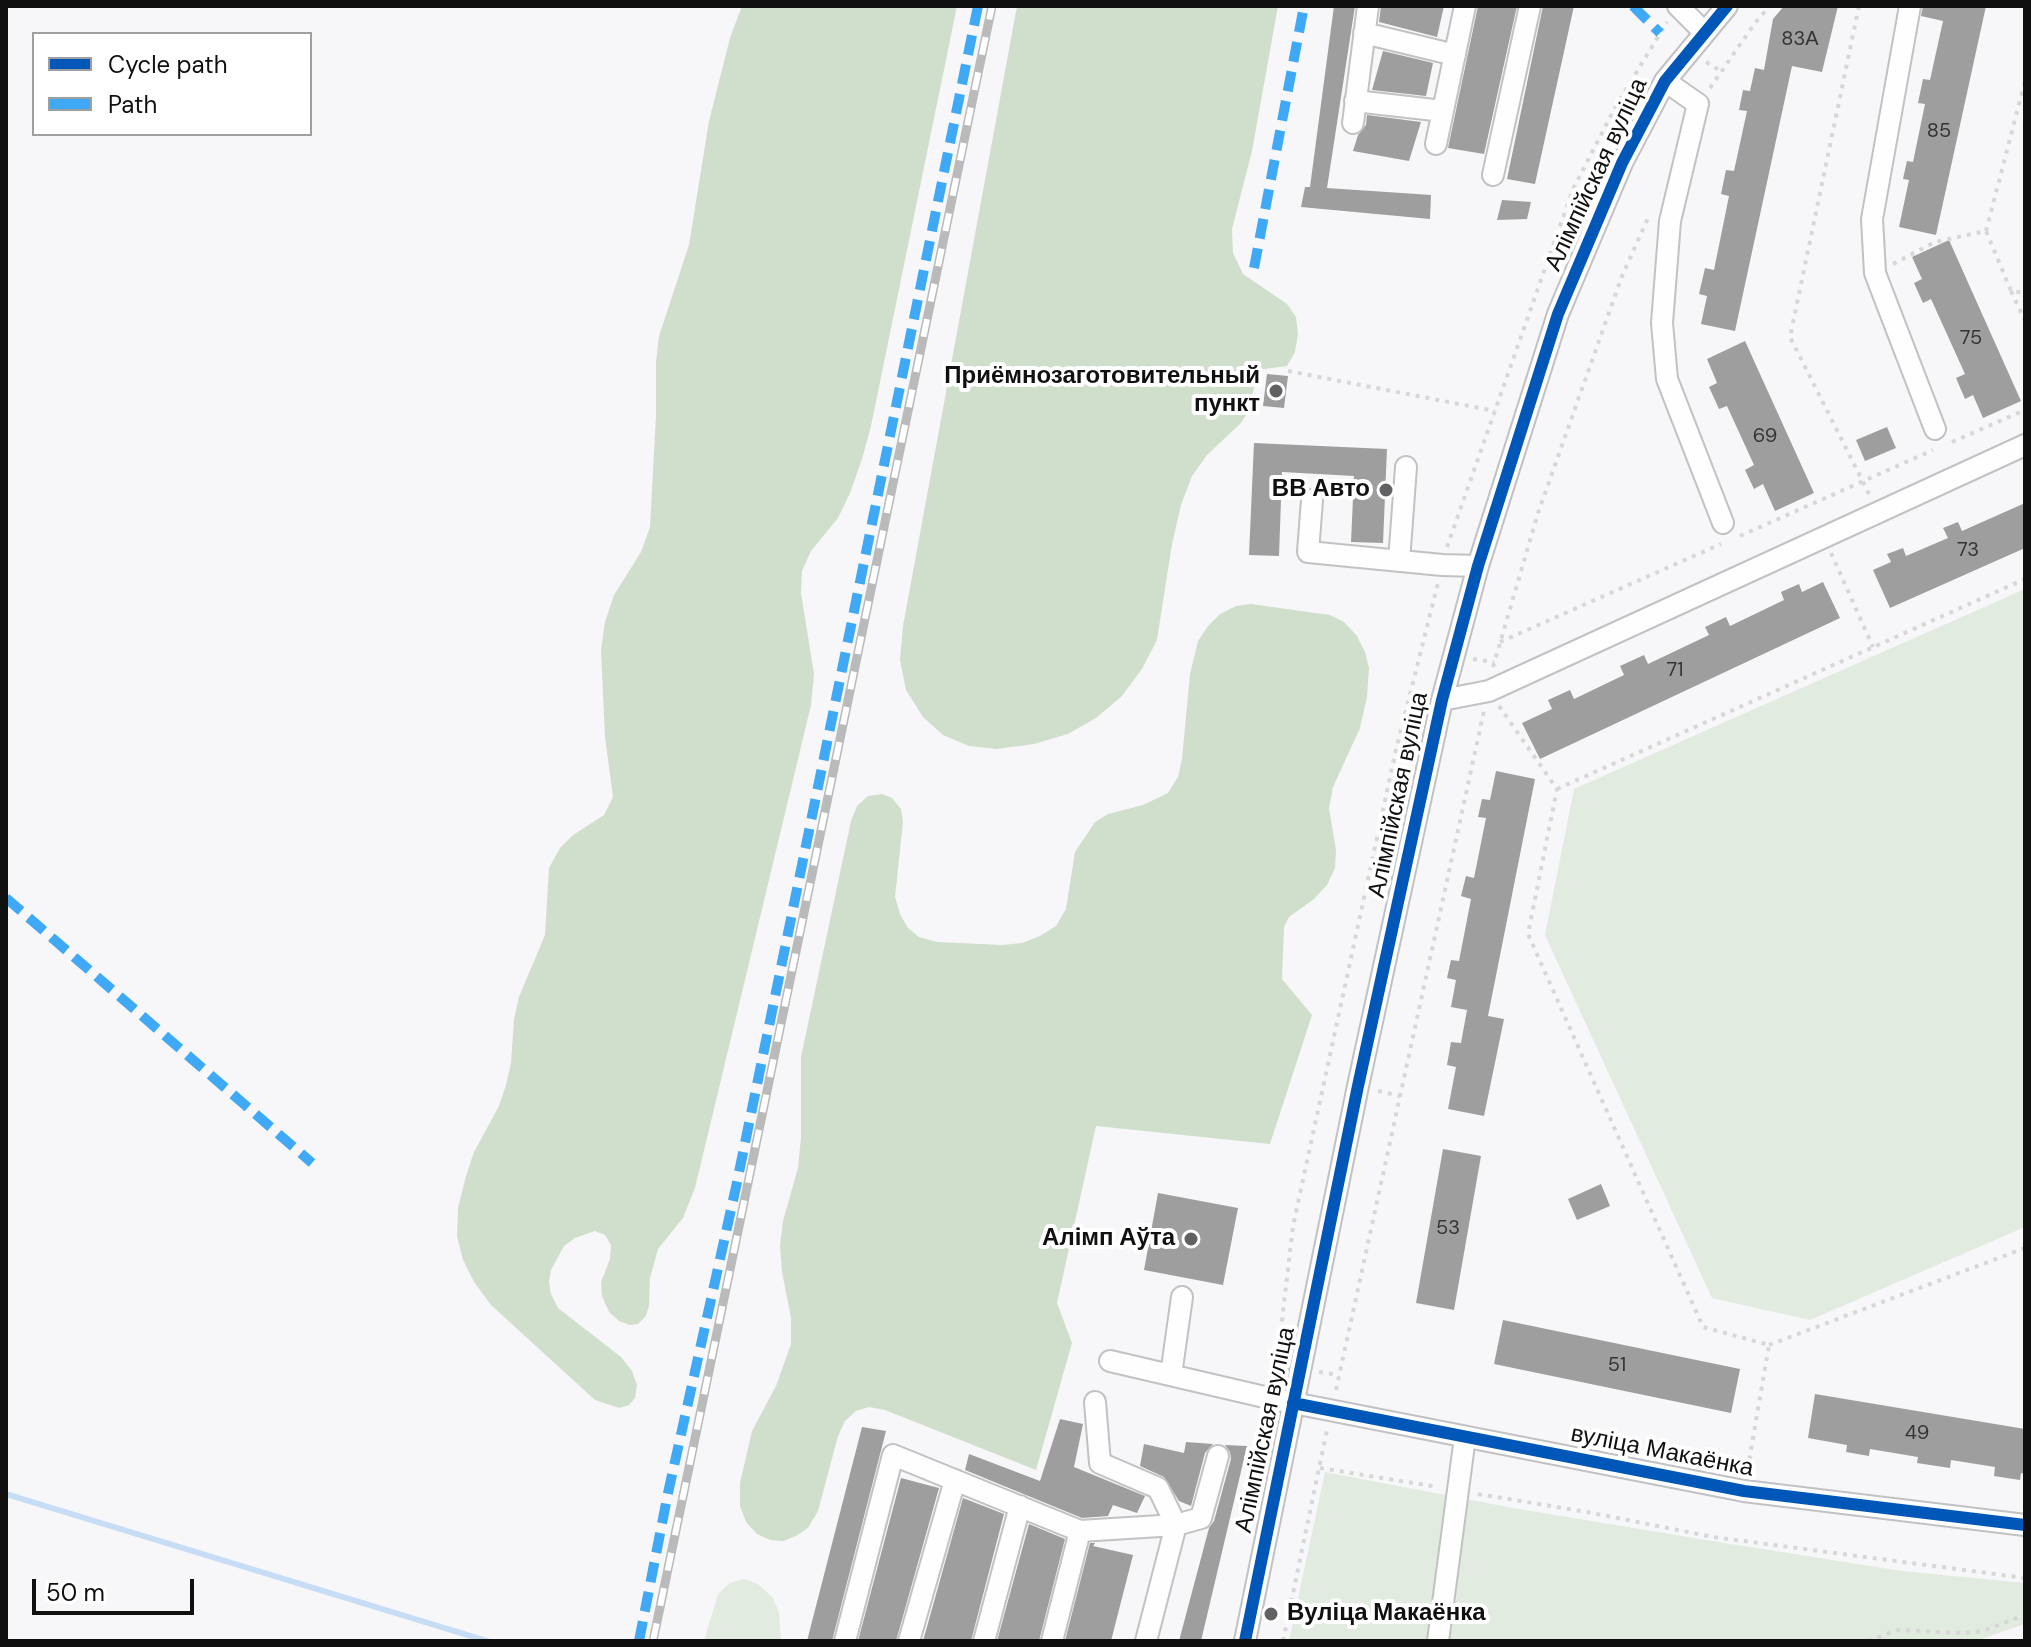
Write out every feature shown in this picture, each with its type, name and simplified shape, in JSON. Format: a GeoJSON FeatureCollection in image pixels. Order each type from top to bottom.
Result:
{"type":"FeatureCollection","features":[{"type":"Feature","properties":{"kind":"street"},"geometry":{"type":"LineString","coordinates":[[1353,123],[1368,6]]}},
{"type":"Feature","properties":{"kind":"street"},"geometry":{"type":"LineString","coordinates":[[1436,144],[1465,6]]}},
{"type":"Feature","properties":{"kind":"street"},"geometry":{"type":"LineString","coordinates":[[1493,175],[1530,6]]}},
{"type":"Feature","properties":{"kind":"street"},"geometry":{"type":"LineString","coordinates":[[1678,6],[1704,32]]}},
{"type":"Feature","properties":{"kind":"street","name":"Алімпійская вуліца"},"geometry":{"type":"LineString","coordinates":[[1245,1641],[1358,1086],[1442,700],[1478,566],[1558,314],[1622,163],[1665,81],[1727,6]]}},
{"type":"Feature","properties":{"kind":"street"},"geometry":{"type":"LineString","coordinates":[[1910,6],[1872,219],[1875,273],[1935,429]]}},
{"type":"Feature","properties":{"kind":"street"},"geometry":{"type":"LineString","coordinates":[[1364,33],[1455,55]]}},
{"type":"Feature","properties":{"kind":"street"},"geometry":{"type":"LineString","coordinates":[[1665,81],[1698,104],[1670,221],[1662,323],[1667,379],[1723,523]]}},
{"type":"Feature","properties":{"kind":"street"},"geometry":{"type":"LineString","coordinates":[[1355,101],[1443,111]]}},
{"type":"Feature","properties":{"kind":"street"},"geometry":{"type":"LineString","coordinates":[[1442,700],[1489,691],[2025,445]]}},
{"type":"Feature","properties":{"kind":"street"},"geometry":{"type":"LineString","coordinates":[[1399,561],[1406,467]]}},
{"type":"Feature","properties":{"kind":"street"},"geometry":{"type":"LineString","coordinates":[[1312,500],[1308,552],[1478,566]]}},
{"type":"Feature","properties":{"kind":"street"},"geometry":{"type":"LineString","coordinates":[[1171,1375],[1182,1297]]}},
{"type":"Feature","properties":{"kind":"street","name":"вуліца Макаёнка"},"geometry":{"type":"LineString","coordinates":[[1110,1361],[1331,1411],[1744,1491],[2025,1525]]}},
{"type":"Feature","properties":{"kind":"street"},"geometry":{"type":"LineString","coordinates":[[1095,1402],[1100,1463],[1158,1488],[1176,1525],[1146,1641]]}},
{"type":"Feature","properties":{"kind":"street"},"geometry":{"type":"LineString","coordinates":[[1438,1641],[1465,1437]]}},
{"type":"Feature","properties":{"kind":"street"},"geometry":{"type":"LineString","coordinates":[[845,1641],[893,1455],[1080,1531],[1176,1525],[1201,1518],[1218,1456]]}},
{"type":"Feature","properties":{"kind":"street"},"geometry":{"type":"LineString","coordinates":[[909,1641],[955,1480]]}},
{"type":"Feature","properties":{"kind":"street"},"geometry":{"type":"LineString","coordinates":[[984,1641],[1020,1506]]}},
{"type":"Feature","properties":{"kind":"street"},"geometry":{"type":"LineString","coordinates":[[1052,1641],[1080,1531]]}},
{"type":"Feature","properties":{"kind":"path"},"geometry":{"type":"LineString","coordinates":[[1698,104],[1770,6]]}},
{"type":"Feature","properties":{"kind":"path"},"geometry":{"type":"LineString","coordinates":[[1859,6],[1790,337],[1878,511]]}},
{"type":"Feature","properties":{"kind":"path"},"geometry":{"type":"LineString","coordinates":[[2025,81],[1986,231],[2025,321]]}},
{"type":"Feature","properties":{"kind":"path"},"geometry":{"type":"LineString","coordinates":[[1283,1641],[1500,642],[1538,513],[1622,276],[1648,218]]}},
{"type":"Feature","properties":{"kind":"path"},"geometry":{"type":"LineString","coordinates":[[1875,273],[1935,242],[1986,231]]}},
{"type":"Feature","properties":{"kind":"path"},"geometry":{"type":"LineString","coordinates":[[2011,291],[2025,293]]}},
{"type":"Feature","properties":{"kind":"path"},"geometry":{"type":"LineString","coordinates":[[1288,371],[1495,411]]}},
{"type":"Feature","properties":{"kind":"path"},"geometry":{"type":"LineString","coordinates":[[1500,642],[2025,410]]}},
{"type":"Feature","properties":{"kind":"path"},"geometry":{"type":"LineString","coordinates":[[1824,536],[1873,647]]}},
{"type":"Feature","properties":{"kind":"path"},"geometry":{"type":"LineString","coordinates":[[1557,789],[2025,579]]}},
{"type":"Feature","properties":{"kind":"path"},"geometry":{"type":"LineString","coordinates":[[1489,691],[1557,789],[1528,934],[1703,1327],[1769,1345],[2025,1248]]}},
{"type":"Feature","properties":{"kind":"path"},"geometry":{"type":"LineString","coordinates":[[1744,1491],[1769,1345]]}},
{"type":"Feature","properties":{"kind":"path"},"geometry":{"type":"LineString","coordinates":[[1319,1467],[1587,1512],[1713,1537],[2025,1578]]}},
{"type":"Feature","properties":{"kind":"path"},"geometry":{"type":"LineString","coordinates":[[1868,1641],[1898,1630],[1982,1631],[2025,1615]]}},
{"type":"Feature","properties":{"kind":"shaded area"},"geometry":{"type":"Polygon","coordinates":[[[2025,589],[2025,1227],[1810,1320],[1712,1298],[1545,935],[1574,789],[2025,589]]]}},
{"type":"Feature","properties":{"kind":"shaded area"},"geometry":{"type":"Polygon","coordinates":[[[1325,1472],[1513,1508],[1712,1541],[1902,1571],[2025,1583],[2025,1624],[1976,1641],[1289,1641],[1325,1472]]]}},
{"type":"Feature","properties":{"kind":"shaded area"},"geometry":{"type":"Polygon","coordinates":[[[744,1579],[758,1584],[773,1598],[779,1613],[781,1641],[704,1641],[718,1594],[730,1583],[744,1579]]]}},
{"type":"Feature","properties":{"kind":"green space"},"geometry":{"type":"Polygon","coordinates":[[[742,6],[957,6],[862,459],[838,518],[811,551],[802,571],[801,593],[814,674],[811,705],[695,1188],[683,1218],[658,1249],[650,1278],[649,1306],[646,1316],[638,1324],[619,1321],[609,1312],[602,1296],[601,1282],[610,1259],[611,1245],[605,1235],[595,1231],[575,1238],[564,1246],[551,1270],[551,1294],[558,1308],[621,1357],[632,1371],[637,1385],[635,1398],[629,1405],[619,1408],[595,1400],[491,1305],[463,1260],[457,1236],[458,1208],[474,1152],[499,1106],[506,1085],[519,997],[545,935],[549,868],[560,848],[573,835],[604,815],[613,797],[605,737],[601,650],[605,622],[614,595],[641,552],[650,527],[659,336],[689,245],[709,121],[730,38],[742,6]]]}},
{"type":"Feature","properties":{"kind":"green space"},"geometry":{"type":"Polygon","coordinates":[[[1017,6],[1278,6],[1252,151],[1232,229],[1233,253],[1243,274],[1287,304],[1296,317],[1298,334],[1295,352],[1287,366],[1257,370],[1250,409],[1241,423],[1207,455],[1192,476],[1172,544],[1157,640],[1142,669],[1122,696],[1096,718],[1068,734],[1034,744],[997,749],[969,746],[943,735],[923,717],[906,690],[900,660],[903,626],[1017,6]]]}},
{"type":"Feature","properties":{"kind":"green space"},"geometry":{"type":"Polygon","coordinates":[[[1251,604],[1330,615],[1344,622],[1357,636],[1369,668],[1360,728],[1333,787],[1329,808],[1336,850],[1335,868],[1327,885],[1289,917],[1284,927],[1282,979],[1312,1015],[1270,1144],[1096,1126],[1057,1303],[1072,1343],[1036,1470],[885,1410],[869,1407],[856,1411],[845,1421],[818,1511],[808,1528],[783,1541],[770,1540],[757,1534],[746,1522],[740,1506],[740,1483],[752,1431],[776,1386],[791,1344],[791,1318],[780,1246],[783,1221],[798,1168],[801,1057],[851,821],[857,806],[868,796],[882,794],[892,798],[901,809],[903,822],[895,897],[908,928],[919,937],[937,942],[1002,945],[1022,943],[1040,936],[1056,926],[1066,909],[1075,852],[1095,822],[1108,814],[1143,805],[1168,793],[1178,777],[1182,759],[1190,674],[1198,641],[1220,614],[1236,606],[1251,604]]]}},
{"type":"Feature","properties":{"kind":"building"},"geometry":{"type":"Polygon","coordinates":[[[1334,6],[1355,6],[1327,188],[1431,195],[1430,219],[1301,207],[1305,187],[1310,187],[1334,6]]]}},
{"type":"Feature","properties":{"kind":"building"},"geometry":{"type":"Polygon","coordinates":[[[1381,6],[1444,6],[1437,37],[1379,22],[1381,6]]]}},
{"type":"Feature","properties":{"kind":"building"},"geometry":{"type":"Polygon","coordinates":[[[1478,6],[1517,6],[1484,154],[1448,148],[1478,6]]]}},
{"type":"Feature","properties":{"kind":"building"},"geometry":{"type":"Polygon","coordinates":[[[1543,6],[1574,6],[1535,184],[1507,179],[1543,6]]]}},
{"type":"Feature","properties":{"kind":"building"},"geometry":{"type":"Polygon","coordinates":[[[1784,6],[1838,6],[1822,72],[1792,66],[1735,331],[1701,324],[1707,296],[1699,294],[1705,268],[1714,270],[1729,196],[1721,194],[1726,170],[1734,171],[1747,111],[1739,110],[1743,90],[1750,91],[1755,68],[1764,70],[1773,19],[1784,6]]]}},
{"type":"Feature","properties":{"kind":"building"},"geometry":{"type":"Polygon","coordinates":[[[1923,6],[1986,6],[1936,235],[1899,227],[1909,180],[1903,179],[1907,161],[1913,162],[1925,104],[1918,103],[1923,79],[1930,80],[1943,21],[1921,16],[1923,6]]]}},
{"type":"Feature","properties":{"kind":"building"},"geometry":{"type":"Polygon","coordinates":[[[1383,51],[1433,63],[1426,96],[1372,90],[1383,51]]]}},
{"type":"Feature","properties":{"kind":"building"},"geometry":{"type":"Polygon","coordinates":[[[1367,115],[1421,122],[1409,161],[1353,151],[1358,135],[1366,125],[1367,115]]]}},
{"type":"Feature","properties":{"kind":"building"},"geometry":{"type":"Polygon","coordinates":[[[1502,200],[1531,202],[1527,219],[1497,220],[1502,200]]]}},
{"type":"Feature","properties":{"kind":"building"},"geometry":{"type":"Polygon","coordinates":[[[1949,240],[2021,401],[1983,418],[1973,395],[1965,399],[1956,378],[1965,374],[1931,299],[1923,303],[1914,283],[1922,279],[1912,257],[1949,240]]]}},
{"type":"Feature","properties":{"kind":"building"},"geometry":{"type":"Polygon","coordinates":[[[1745,341],[1814,493],[1775,511],[1763,484],[1754,489],[1745,470],[1754,465],[1727,406],[1719,409],[1709,387],[1717,383],[1707,359],[1745,341]]]}},
{"type":"Feature","properties":{"kind":"building","name":"Приёмнозаготовительный пункт"},"geometry":{"type":"Polygon","coordinates":[[[1267,374],[1288,376],[1284,408],[1263,406],[1267,374]]]}},
{"type":"Feature","properties":{"kind":"building"},"geometry":{"type":"Polygon","coordinates":[[[1887,427],[1896,448],[1865,461],[1856,440],[1887,427]]]}},
{"type":"Feature","properties":{"kind":"building"},"geometry":{"type":"Polygon","coordinates":[[[1254,443],[1387,449],[1383,543],[1351,542],[1354,476],[1282,472],[1279,556],[1249,555],[1254,443]]]}},
{"type":"Feature","properties":{"kind":"building"},"geometry":{"type":"Polygon","coordinates":[[[2025,503],[2025,548],[1890,608],[1873,570],[1891,562],[1887,554],[1903,548],[1906,556],[1948,538],[1943,528],[1958,522],[1962,531],[2025,503]]]}},
{"type":"Feature","properties":{"kind":"building"},"geometry":{"type":"Polygon","coordinates":[[[1823,582],[1840,618],[1540,759],[1522,723],[1552,709],[1548,700],[1570,690],[1574,699],[1624,675],[1620,666],[1644,655],[1648,664],[1709,635],[1705,627],[1726,617],[1730,626],[1784,600],[1781,592],[1799,584],[1802,592],[1823,582]]]}},
{"type":"Feature","properties":{"kind":"building"},"geometry":{"type":"Polygon","coordinates":[[[1496,771],[1535,779],[1488,1016],[1504,1019],[1484,1116],[1448,1109],[1456,1067],[1447,1065],[1451,1042],[1461,1043],[1467,1010],[1451,1007],[1456,980],[1447,978],[1451,960],[1459,961],[1471,899],[1461,896],[1466,876],[1474,878],[1486,818],[1478,817],[1482,799],[1490,800],[1496,771]]]}},
{"type":"Feature","properties":{"kind":"building"},"geometry":{"type":"Polygon","coordinates":[[[1443,1149],[1481,1156],[1454,1310],[1416,1303],[1443,1149]]]}},
{"type":"Feature","properties":{"kind":"building"},"geometry":{"type":"Polygon","coordinates":[[[1601,1184],[1610,1206],[1577,1220],[1568,1199],[1601,1184]]]}},
{"type":"Feature","properties":{"kind":"building","name":"Алімп Аўта"},"geometry":{"type":"Polygon","coordinates":[[[1158,1193],[1238,1208],[1223,1285],[1144,1270],[1158,1193]]]}},
{"type":"Feature","properties":{"kind":"building"},"geometry":{"type":"Polygon","coordinates":[[[1503,1320],[1740,1369],[1731,1413],[1494,1364],[1503,1320]]]}},
{"type":"Feature","properties":{"kind":"building"},"geometry":{"type":"Polygon","coordinates":[[[1815,1394],[2025,1429],[2025,1474],[2021,1473],[2020,1480],[1994,1476],[1995,1467],[1951,1460],[1950,1468],[1917,1463],[1918,1457],[1870,1449],[1869,1456],[1846,1452],[1847,1445],[1808,1438],[1815,1394]]]}},
{"type":"Feature","properties":{"kind":"building"},"geometry":{"type":"Polygon","coordinates":[[[1060,1419],[1083,1424],[1074,1467],[1145,1496],[1137,1513],[1113,1505],[1108,1516],[1082,1518],[965,1470],[969,1454],[1040,1481],[1060,1419]]]}},
{"type":"Feature","properties":{"kind":"building"},"geometry":{"type":"Polygon","coordinates":[[[862,1427],[886,1431],[832,1641],[807,1641],[862,1427]]]}},
{"type":"Feature","properties":{"kind":"building"},"geometry":{"type":"Polygon","coordinates":[[[1186,1442],[1213,1444],[1205,1453],[1191,1506],[1179,1501],[1164,1477],[1140,1466],[1144,1444],[1184,1453],[1186,1442]]]}},
{"type":"Feature","properties":{"kind":"building"},"geometry":{"type":"Polygon","coordinates":[[[1225,1445],[1247,1446],[1201,1641],[1179,1641],[1231,1459],[1225,1445]]]}},
{"type":"Feature","properties":{"kind":"building"},"geometry":{"type":"Polygon","coordinates":[[[901,1478],[939,1488],[896,1641],[858,1641],[901,1478]]]}},
{"type":"Feature","properties":{"kind":"building"},"geometry":{"type":"Polygon","coordinates":[[[963,1498],[1004,1514],[971,1641],[923,1641],[963,1498]]]}},
{"type":"Feature","properties":{"kind":"building"},"geometry":{"type":"Polygon","coordinates":[[[1029,1524],[1065,1539],[1039,1641],[997,1641],[1029,1524]]]}},
{"type":"Feature","properties":{"kind":"building"},"geometry":{"type":"Polygon","coordinates":[[[1090,1543],[1133,1555],[1111,1641],[1065,1641],[1090,1543]]]}},
{"type":"Feature","properties":{"kind":"waterway"},"geometry":{"type":"LineString","coordinates":[[6,1494],[487,1641]]}},
{"type":"Feature","properties":{"kind":"railway"},"geometry":{"type":"LineString","coordinates":[[653,1641],[992,6]]}},
{"type":"Feature","properties":{"kind":"marked path"},"geometry":{"type":"LineString","coordinates":[[639,1641],[668,1493],[736,1187],[978,6]]}},
{"type":"Feature","properties":{"kind":"marked path"},"geometry":{"type":"LineString","coordinates":[[1254,268],[1304,6]]}},
{"type":"Feature","properties":{"kind":"marked path"},"geometry":{"type":"LineString","coordinates":[[1633,6],[1660,33]]}},
{"type":"Feature","properties":{"kind":"marked path"},"geometry":{"type":"LineString","coordinates":[[6,898],[312,1163]]}},
{"type":"Feature","properties":{"kind":"cycle path"},"geometry":{"type":"LineString","coordinates":[[1245,1641],[1358,1086],[1442,700],[1478,566],[1558,314],[1622,163],[1665,81],[1727,6]]}},
{"type":"Feature","properties":{"kind":"cycle path"},"geometry":{"type":"LineString","coordinates":[[1293,1403],[1744,1491],[2025,1525]]}},
{"type":"Feature","properties":{"kind":"place","name":"Приёмнозаготовительный пункт"},"geometry":{"type":"Point","coordinates":[1276,391]}},
{"type":"Feature","properties":{"kind":"place","name":"ВВ Авто"},"geometry":{"type":"Point","coordinates":[1386,490]}},
{"type":"Feature","properties":{"kind":"place","name":"Алімп Аўта"},"geometry":{"type":"Point","coordinates":[1191,1239]}},
{"type":"Feature","properties":{"kind":"place","name":"Вуліца Макаёнка"},"geometry":{"type":"Point","coordinates":[1271,1614]}}]}
